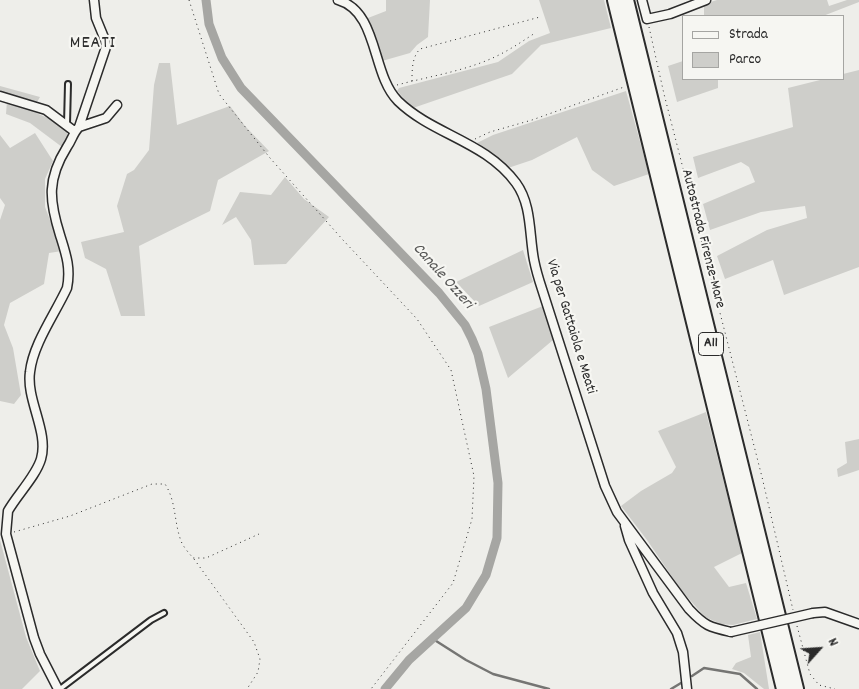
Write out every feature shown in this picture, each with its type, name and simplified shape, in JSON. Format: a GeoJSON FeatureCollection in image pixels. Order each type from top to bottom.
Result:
{"type":"FeatureCollection","features":[{"type":"Feature","properties":{"kind":"highway","name":"Autostrada Firenze-Mare"},"geometry":{"type":"LineString","coordinates":[[614,0],[784,689]]}},
{"type":"Feature","properties":{"kind":"highway","name":"Autostrada Firenze-Mare"},"geometry":{"type":"LineString","coordinates":[[626,0],[796,689]]}},
{"type":"Feature","properties":{"kind":"street"},"geometry":{"type":"LineString","coordinates":[[59,689],[40,654],[34,638],[6,534],[8,511],[41,460],[43,447],[31,393],[29,374],[34,354],[67,288],[70,276],[68,259],[53,211],[52,184],[58,161],[77,129],[106,47],[96,18],[94,0]]}},
{"type":"Feature","properties":{"kind":"street","name":"Via per Gattaiola e Meati"},"geometry":{"type":"LineString","coordinates":[[338,0],[352,8],[364,21],[385,80],[397,100],[415,114],[485,153],[516,183],[524,198],[528,213],[534,260],[542,289],[605,486],[617,512],[689,609],[709,627],[731,632],[813,613],[825,612],[859,624]]}},
{"type":"Feature","properties":{"kind":"street"},"geometry":{"type":"LineString","coordinates":[[642,0],[647,19],[670,14],[706,0]]}},
{"type":"Feature","properties":{"kind":"street"},"geometry":{"type":"LineString","coordinates":[[0,96],[46,110],[66,126],[77,129],[106,118],[117,105]]}},
{"type":"Feature","properties":{"kind":"street"},"geometry":{"type":"LineString","coordinates":[[624,522],[629,540],[654,593],[677,633],[683,652],[687,689]]}},
{"type":"Feature","properties":{"kind":"lane"},"geometry":{"type":"LineString","coordinates":[[66,126],[68,84]]}},
{"type":"Feature","properties":{"kind":"lane"},"geometry":{"type":"LineString","coordinates":[[59,689],[147,623],[164,613]]}},
{"type":"Feature","properties":{"kind":"path"},"geometry":{"type":"LineString","coordinates":[[189,0],[218,94],[270,158],[343,240],[417,318],[452,370],[474,476],[472,519],[452,582],[371,689]]}},
{"type":"Feature","properties":{"kind":"path"},"geometry":{"type":"LineString","coordinates":[[412,81],[412,68],[416,53],[420,49],[540,17]]}},
{"type":"Feature","properties":{"kind":"path"},"geometry":{"type":"LineString","coordinates":[[647,19],[794,611]]}},
{"type":"Feature","properties":{"kind":"path"},"geometry":{"type":"LineString","coordinates":[[389,87],[489,60],[535,33]]}},
{"type":"Feature","properties":{"kind":"path"},"geometry":{"type":"LineString","coordinates":[[467,143],[490,132],[532,120],[624,87]]}},
{"type":"Feature","properties":{"kind":"path"},"geometry":{"type":"LineString","coordinates":[[6,534],[70,516],[152,484],[166,484],[174,506],[180,540],[254,642],[260,659],[258,672],[247,689]]}},
{"type":"Feature","properties":{"kind":"path"},"geometry":{"type":"LineString","coordinates":[[193,558],[206,558],[259,534]]}},
{"type":"Feature","properties":{"kind":"path"},"geometry":{"type":"LineString","coordinates":[[796,620],[810,674],[820,685],[835,689]]}},
{"type":"Feature","properties":{"kind":"green space"},"geometry":{"type":"Polygon","coordinates":[[[386,0],[430,0],[428,37],[410,53],[382,61],[368,18],[386,11],[386,0]]]}},
{"type":"Feature","properties":{"kind":"green space"},"geometry":{"type":"Polygon","coordinates":[[[539,0],[604,0],[611,28],[541,45],[512,74],[413,108],[397,91],[399,88],[498,62],[529,41],[550,33],[539,0]]]}},
{"type":"Feature","properties":{"kind":"green space"},"geometry":{"type":"Polygon","coordinates":[[[717,0],[827,0],[829,6],[847,0],[859,0],[859,2],[826,15],[704,15],[704,4],[717,0]]]}},
{"type":"Feature","properties":{"kind":"green space"},"geometry":{"type":"Polygon","coordinates":[[[682,61],[682,80],[718,80],[718,88],[677,102],[668,66],[682,61]]]}},
{"type":"Feature","properties":{"kind":"green space"},"geometry":{"type":"Polygon","coordinates":[[[159,63],[170,63],[177,125],[230,106],[245,126],[269,151],[218,180],[210,211],[139,246],[145,316],[121,316],[106,269],[85,258],[81,242],[124,232],[117,206],[127,174],[134,170],[149,150],[154,85],[159,63]]]}},
{"type":"Feature","properties":{"kind":"green space"},"geometry":{"type":"Polygon","coordinates":[[[859,70],[859,267],[784,295],[773,260],[725,279],[717,256],[767,230],[807,218],[805,206],[761,212],[710,230],[703,204],[755,182],[749,167],[741,162],[698,178],[693,157],[793,127],[788,88],[820,80],[844,80],[844,74],[859,70]]]}},
{"type":"Feature","properties":{"kind":"green space"},"geometry":{"type":"Polygon","coordinates":[[[0,86],[40,97],[32,111],[67,129],[67,138],[62,147],[30,123],[6,114],[7,101],[0,100],[0,86]]]}},
{"type":"Feature","properties":{"kind":"green space"},"geometry":{"type":"Polygon","coordinates":[[[626,91],[649,174],[614,186],[592,170],[577,137],[532,160],[508,168],[477,143],[493,135],[626,91]]]}},
{"type":"Feature","properties":{"kind":"green space"},"geometry":{"type":"Polygon","coordinates":[[[35,133],[53,161],[45,179],[45,207],[62,251],[49,253],[44,284],[10,303],[4,325],[13,348],[21,395],[14,404],[0,401],[0,220],[5,205],[0,198],[0,135],[10,148],[35,133]]]}},
{"type":"Feature","properties":{"kind":"green space"},"geometry":{"type":"Polygon","coordinates":[[[285,177],[304,199],[329,217],[286,264],[254,265],[251,240],[236,217],[222,225],[240,192],[271,195],[285,177]]]}},
{"type":"Feature","properties":{"kind":"green space"},"geometry":{"type":"Polygon","coordinates":[[[523,250],[533,282],[479,306],[456,282],[523,250]]]}},
{"type":"Feature","properties":{"kind":"green space"},"geometry":{"type":"Polygon","coordinates":[[[543,306],[553,340],[508,378],[489,327],[543,306]]]}},
{"type":"Feature","properties":{"kind":"green space"},"geometry":{"type":"Polygon","coordinates":[[[706,412],[742,553],[714,567],[729,587],[746,583],[757,619],[733,625],[721,624],[705,617],[681,590],[621,506],[641,491],[672,473],[676,467],[658,431],[706,412]]]}},
{"type":"Feature","properties":{"kind":"green space"},"geometry":{"type":"Polygon","coordinates":[[[859,439],[859,470],[838,477],[837,469],[847,463],[845,442],[859,439]]]}},
{"type":"Feature","properties":{"kind":"green space"},"geometry":{"type":"Polygon","coordinates":[[[0,540],[26,637],[40,671],[22,689],[0,689],[0,540]]]}},
{"type":"Feature","properties":{"kind":"green space"},"geometry":{"type":"Polygon","coordinates":[[[760,632],[769,689],[764,689],[744,673],[732,669],[736,663],[751,657],[748,635],[760,632]]]}},
{"type":"Feature","properties":{"kind":"waterway","name":"Canale Ozzeri"},"geometry":{"type":"LineString","coordinates":[[206,0],[209,24],[222,58],[241,88],[439,293],[465,325],[478,354],[486,389],[498,483],[497,538],[486,575],[466,608],[409,660],[385,689]]}},
{"type":"Feature","properties":{"kind":"waterway"},"geometry":{"type":"LineString","coordinates":[[433,639],[466,660],[493,674],[549,689]]}},
{"type":"Feature","properties":{"kind":"waterway"},"geometry":{"type":"LineString","coordinates":[[692,676],[704,668],[740,674],[757,689]]}},
{"type":"Feature","properties":{"kind":"waterway"},"geometry":{"type":"LineString","coordinates":[[671,689],[681,683]]}},
{"type":"Feature","properties":{"kind":"district","name":"MEATI"},"geometry":{"type":"Point","coordinates":[93,45]}}]}
